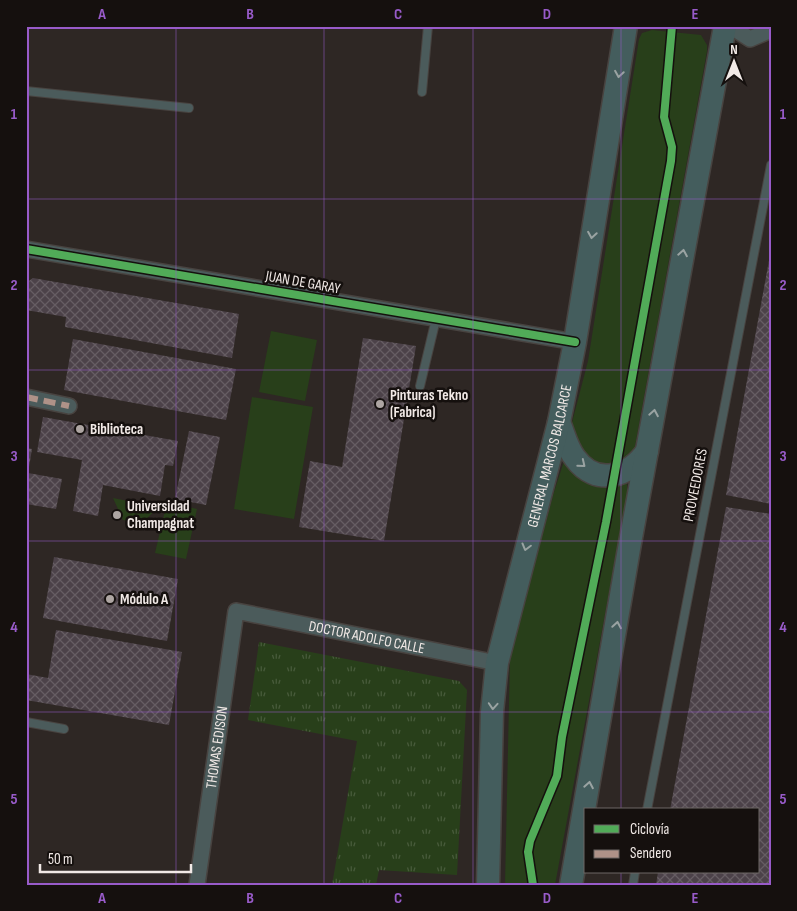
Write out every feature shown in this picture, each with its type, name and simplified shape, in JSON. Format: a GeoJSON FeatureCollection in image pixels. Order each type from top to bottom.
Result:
{"type":"FeatureCollection","features":[{"type":"Feature","properties":{"kind":"main road","name":"GENERAL MARCOS BALCARCE"},"geometry":{"type":"LineString","coordinates":[[488,885],[492,712],[497,663],[559,422],[575,342],[626,26]]}},
{"type":"Feature","properties":{"kind":"main road"},"geometry":{"type":"LineString","coordinates":[[584,808],[647,451],[725,26]]}},
{"type":"Feature","properties":{"kind":"main road"},"geometry":{"type":"LineString","coordinates":[[559,422],[573,457],[580,464],[597,473],[613,476],[627,472],[639,462],[647,451]]}},
{"type":"Feature","properties":{"kind":"main road"},"geometry":{"type":"LineString","coordinates":[[571,885],[584,811]]}},
{"type":"Feature","properties":{"kind":"street"},"geometry":{"type":"LineString","coordinates":[[730,26],[750,39],[771,30]]}},
{"type":"Feature","properties":{"kind":"street","name":"JUAN DE GARAY"},"geometry":{"type":"LineString","coordinates":[[26,249],[575,342]]}},
{"type":"Feature","properties":{"kind":"street"},"geometry":{"type":"LineString","coordinates":[[26,397],[69,406]]}},
{"type":"Feature","properties":{"kind":"street","name":"DOCTOR ADOLFO CALLE"},"geometry":{"type":"LineString","coordinates":[[236,611],[497,663]]}},
{"type":"Feature","properties":{"kind":"street","name":"THOMAS EDISON"},"geometry":{"type":"LineString","coordinates":[[197,885],[236,611]]}},
{"type":"Feature","properties":{"kind":"lane"},"geometry":{"type":"LineString","coordinates":[[422,92],[428,26]]}},
{"type":"Feature","properties":{"kind":"lane"},"geometry":{"type":"LineString","coordinates":[[26,91],[189,108]]}},
{"type":"Feature","properties":{"kind":"lane","name":"PROVEEDORES"},"geometry":{"type":"LineString","coordinates":[[647,808],[771,165]]}},
{"type":"Feature","properties":{"kind":"lane"},"geometry":{"type":"LineString","coordinates":[[420,386],[436,319]]}},
{"type":"Feature","properties":{"kind":"lane"},"geometry":{"type":"LineString","coordinates":[[26,722],[64,729]]}},
{"type":"Feature","properties":{"kind":"green space"},"geometry":{"type":"Polygon","coordinates":[[[652,30],[701,35],[707,45],[707,51],[634,452],[620,468],[588,461],[570,430],[588,361],[639,39],[642,33],[652,30]]]}},
{"type":"Feature","properties":{"kind":"green space"},"geometry":{"type":"Polygon","coordinates":[[[271,331],[317,340],[305,401],[259,392],[271,331]]]}},
{"type":"Feature","properties":{"kind":"green space"},"geometry":{"type":"Polygon","coordinates":[[[252,397],[313,407],[294,519],[234,509],[252,397]]]}},
{"type":"Feature","properties":{"kind":"green space"},"geometry":{"type":"Polygon","coordinates":[[[564,461],[627,481],[627,495],[555,885],[505,885],[510,657],[553,495],[564,461]]]}},
{"type":"Feature","properties":{"kind":"green space"},"geometry":{"type":"Polygon","coordinates":[[[113,498],[158,507],[142,524],[123,520],[113,498]]]}},
{"type":"Feature","properties":{"kind":"green space"},"geometry":{"type":"Polygon","coordinates":[[[167,502],[197,509],[186,559],[155,553],[167,502]]]}},
{"type":"Feature","properties":{"kind":"green space"},"geometry":{"type":"Polygon","coordinates":[[[259,642],[459,681],[467,690],[457,875],[379,870],[376,885],[332,885],[357,741],[248,720],[259,642]]]}},
{"type":"Feature","properties":{"kind":"building"},"geometry":{"type":"Polygon","coordinates":[[[771,255],[771,504],[726,495],[771,255]]]}},
{"type":"Feature","properties":{"kind":"building"},"geometry":{"type":"Polygon","coordinates":[[[33,278],[239,314],[232,358],[65,327],[66,317],[26,310],[26,283],[33,278]]]}},
{"type":"Feature","properties":{"kind":"building","name":"Pinturas Tekno (Fabrica)"},"geometry":{"type":"Polygon","coordinates":[[[363,338],[416,346],[384,541],[299,527],[310,461],[342,467],[363,338]]]}},
{"type":"Feature","properties":{"kind":"building"},"geometry":{"type":"Polygon","coordinates":[[[73,339],[236,369],[226,420],[64,390],[73,339]]]}},
{"type":"Feature","properties":{"kind":"building"},"geometry":{"type":"Polygon","coordinates":[[[43,417],[178,441],[173,466],[165,465],[160,496],[103,485],[98,516],[73,511],[82,460],[37,452],[43,417]]]}},
{"type":"Feature","properties":{"kind":"building"},"geometry":{"type":"Polygon","coordinates":[[[189,431],[220,437],[206,505],[175,499],[189,431]]]}},
{"type":"Feature","properties":{"kind":"building"},"geometry":{"type":"Polygon","coordinates":[[[26,448],[32,449],[28,473],[62,479],[56,509],[26,504],[26,448]]]}},
{"type":"Feature","properties":{"kind":"building"},"geometry":{"type":"Polygon","coordinates":[[[726,507],[771,514],[771,885],[656,885],[658,874],[760,874],[760,808],[670,808],[726,507]]]}},
{"type":"Feature","properties":{"kind":"building","name":"Módulo A"},"geometry":{"type":"Polygon","coordinates":[[[54,557],[178,579],[167,641],[43,618],[54,557]]]}},
{"type":"Feature","properties":{"kind":"building"},"geometry":{"type":"Polygon","coordinates":[[[56,630],[182,652],[169,725],[26,700],[26,674],[48,678],[56,630]]]}},
{"type":"Feature","properties":{"kind":"marked path"},"geometry":{"type":"LineString","coordinates":[[26,397],[69,406]]}},
{"type":"Feature","properties":{"kind":"cycle path"},"geometry":{"type":"LineString","coordinates":[[533,885],[528,852],[530,841],[557,776],[562,737],[606,522],[671,161],[672,147],[664,117],[672,26]]}},
{"type":"Feature","properties":{"kind":"cycle path"},"geometry":{"type":"LineString","coordinates":[[26,249],[575,342]]}},
{"type":"Feature","properties":{"kind":"place","name":"Pinturas Tekno (Fabrica)"},"geometry":{"type":"Point","coordinates":[380,404]}},
{"type":"Feature","properties":{"kind":"place","name":"Biblioteca"},"geometry":{"type":"Point","coordinates":[80,429]}},
{"type":"Feature","properties":{"kind":"place","name":"Universidad Champagnat"},"geometry":{"type":"Point","coordinates":[117,515]}},
{"type":"Feature","properties":{"kind":"place","name":"Módulo A"},"geometry":{"type":"Point","coordinates":[110,599]}}]}
